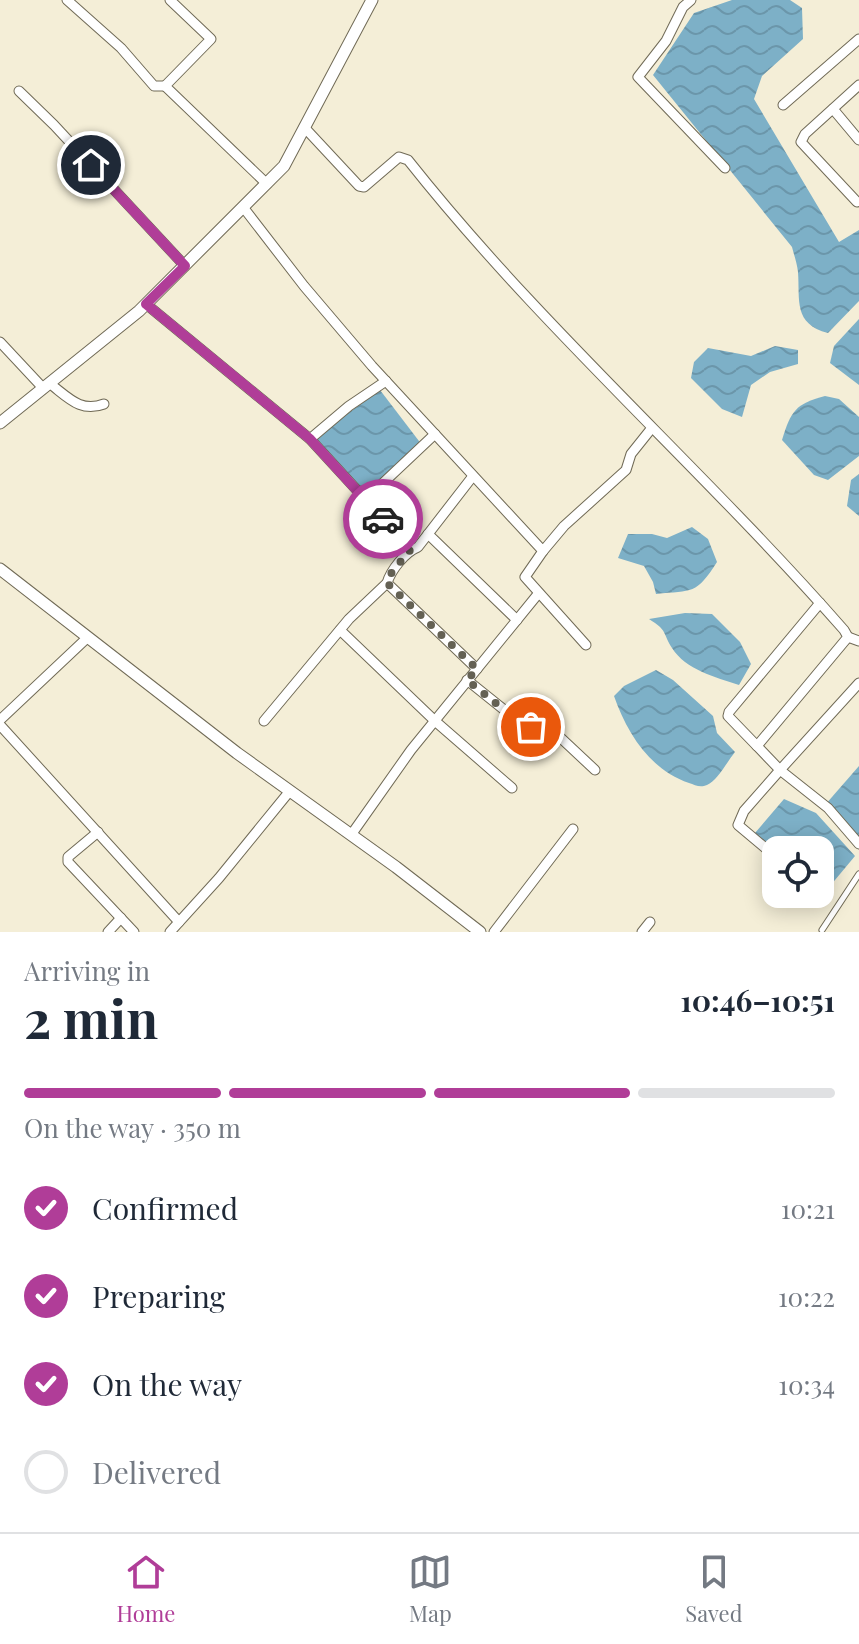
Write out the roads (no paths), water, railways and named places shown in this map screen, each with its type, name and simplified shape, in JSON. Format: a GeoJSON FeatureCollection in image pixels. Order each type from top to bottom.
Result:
{"type":"FeatureCollection","features":[{"type":"Feature","properties":{"kind":"street"},"geometry":{"type":"LineString","coordinates":[[67,0],[121,48],[154,86],[165,86],[267,184]]}},
{"type":"Feature","properties":{"kind":"street"},"geometry":{"type":"LineString","coordinates":[[165,86],[211,39],[170,0]]}},
{"type":"Feature","properties":{"kind":"street"},"geometry":{"type":"LineString","coordinates":[[0,423],[146,304],[284,166],[372,0]]}},
{"type":"Feature","properties":{"kind":"street"},"geometry":{"type":"LineString","coordinates":[[683,2],[666,41],[638,77],[725,168]]}},
{"type":"Feature","properties":{"kind":"street"},"geometry":{"type":"LineString","coordinates":[[783,105],[859,39]]}},
{"type":"Feature","properties":{"kind":"street"},"geometry":{"type":"LineString","coordinates":[[857,202],[801,142],[805,134],[859,85]]}},
{"type":"Feature","properties":{"kind":"street"},"geometry":{"type":"LineString","coordinates":[[19,91],[185,266]]}},
{"type":"Feature","properties":{"kind":"street"},"geometry":{"type":"LineString","coordinates":[[833,109],[859,140]]}},
{"type":"Feature","properties":{"kind":"street"},"geometry":{"type":"LineString","coordinates":[[304,127],[359,186],[364,187],[399,157],[408,160],[461,227],[535,309],[820,603],[848,637],[859,641]]}},
{"type":"Feature","properties":{"kind":"street"},"geometry":{"type":"LineString","coordinates":[[243,207],[304,286],[386,381],[543,551]]}},
{"type":"Feature","properties":{"kind":"street"},"geometry":{"type":"LineString","coordinates":[[146,304],[310,439],[411,549]]}},
{"type":"Feature","properties":{"kind":"street"},"geometry":{"type":"LineString","coordinates":[[0,342],[46,386],[79,407],[104,404]]}},
{"type":"Feature","properties":{"kind":"street"},"geometry":{"type":"LineString","coordinates":[[310,439],[349,406],[386,381]]}},
{"type":"Feature","properties":{"kind":"street"},"geometry":{"type":"LineString","coordinates":[[586,645],[525,577],[564,526],[626,470],[631,454],[651,429]]}},
{"type":"Feature","properties":{"kind":"street"},"geometry":{"type":"LineString","coordinates":[[365,500],[435,434]]}},
{"type":"Feature","properties":{"kind":"street"},"geometry":{"type":"LineString","coordinates":[[264,721],[340,630],[387,583],[389,576],[411,549],[418,547],[473,476]]}},
{"type":"Feature","properties":{"kind":"street"},"geometry":{"type":"LineString","coordinates":[[428,534],[517,620]]}},
{"type":"Feature","properties":{"kind":"street"},"geometry":{"type":"LineString","coordinates":[[0,569],[289,792],[480,932]]}},
{"type":"Feature","properties":{"kind":"street"},"geometry":{"type":"LineString","coordinates":[[387,583],[477,669]]}},
{"type":"Feature","properties":{"kind":"street"},"geometry":{"type":"LineString","coordinates":[[351,835],[411,750],[538,594]]}},
{"type":"Feature","properties":{"kind":"street"},"geometry":{"type":"LineString","coordinates":[[820,603],[728,716],[780,770],[828,808],[859,844]]}},
{"type":"Feature","properties":{"kind":"street"},"geometry":{"type":"LineString","coordinates":[[340,630],[435,721],[512,788]]}},
{"type":"Feature","properties":{"kind":"street"},"geometry":{"type":"LineString","coordinates":[[757,746],[848,637]]}},
{"type":"Feature","properties":{"kind":"street"},"geometry":{"type":"LineString","coordinates":[[87,638],[0,722],[179,922]]}},
{"type":"Feature","properties":{"kind":"street"},"geometry":{"type":"LineString","coordinates":[[467,680],[523,725],[547,725],[595,770]]}},
{"type":"Feature","properties":{"kind":"street"},"geometry":{"type":"LineString","coordinates":[[762,845],[738,825],[744,811],[859,683]]}},
{"type":"Feature","properties":{"kind":"street"},"geometry":{"type":"LineString","coordinates":[[170,932],[289,792]]}},
{"type":"Feature","properties":{"kind":"street"},"geometry":{"type":"LineString","coordinates":[[494,932],[573,829]]}},
{"type":"Feature","properties":{"kind":"street"},"geometry":{"type":"LineString","coordinates":[[98,832],[68,857],[68,862],[134,932]]}},
{"type":"Feature","properties":{"kind":"street"},"geometry":{"type":"LineString","coordinates":[[108,932],[121,918]]}},
{"type":"Feature","properties":{"kind":"street"},"geometry":{"type":"LineString","coordinates":[[642,932],[650,922]]}},
{"type":"Feature","properties":{"kind":"lane"},"geometry":{"type":"LineString","coordinates":[[822,930],[859,874]]}},
{"type":"Feature","properties":{"kind":"water"},"geometry":{"type":"Polygon","coordinates":[[[732,0],[790,0],[802,8],[803,39],[762,76],[754,99],[839,242],[859,230],[859,301],[828,333],[809,324],[801,310],[798,269],[792,247],[653,75],[694,13],[732,0]]]}},
{"type":"Feature","properties":{"kind":"water"},"geometry":{"type":"Polygon","coordinates":[[[859,319],[859,385],[830,363],[834,346],[859,319]]]}},
{"type":"Feature","properties":{"kind":"water"},"geometry":{"type":"Polygon","coordinates":[[[775,346],[798,350],[798,364],[770,372],[751,385],[742,417],[722,409],[691,378],[694,362],[708,348],[751,356],[775,346]]]}},
{"type":"Feature","properties":{"kind":"water"},"geometry":{"type":"Polygon","coordinates":[[[380,390],[422,445],[364,498],[314,443],[317,436],[380,390]]]}},
{"type":"Feature","properties":{"kind":"water"},"geometry":{"type":"Polygon","coordinates":[[[825,396],[839,399],[859,417],[859,456],[828,480],[814,475],[782,440],[796,410],[807,402],[825,396]]]}},
{"type":"Feature","properties":{"kind":"water"},"geometry":{"type":"Polygon","coordinates":[[[859,474],[859,516],[847,506],[851,480],[859,474]]]}},
{"type":"Feature","properties":{"kind":"water"},"geometry":{"type":"Polygon","coordinates":[[[692,527],[708,539],[717,562],[704,580],[692,589],[656,594],[644,566],[618,558],[628,534],[652,534],[667,538],[692,527]]]}},
{"type":"Feature","properties":{"kind":"water"},"geometry":{"type":"Polygon","coordinates":[[[685,613],[712,614],[740,642],[751,664],[739,685],[702,672],[685,662],[672,648],[662,629],[649,619],[685,613]]]}},
{"type":"Feature","properties":{"kind":"water"},"geometry":{"type":"Polygon","coordinates":[[[656,670],[673,680],[713,716],[717,733],[735,752],[707,785],[693,785],[675,777],[652,760],[633,736],[619,710],[614,696],[624,686],[656,670]]]}},
{"type":"Feature","properties":{"kind":"water"},"geometry":{"type":"Polygon","coordinates":[[[859,766],[859,840],[825,805],[859,766]]]}},
{"type":"Feature","properties":{"kind":"water"},"geometry":{"type":"Polygon","coordinates":[[[784,799],[816,813],[855,856],[834,881],[834,836],[762,836],[762,839],[755,833],[784,799]]]}}]}
